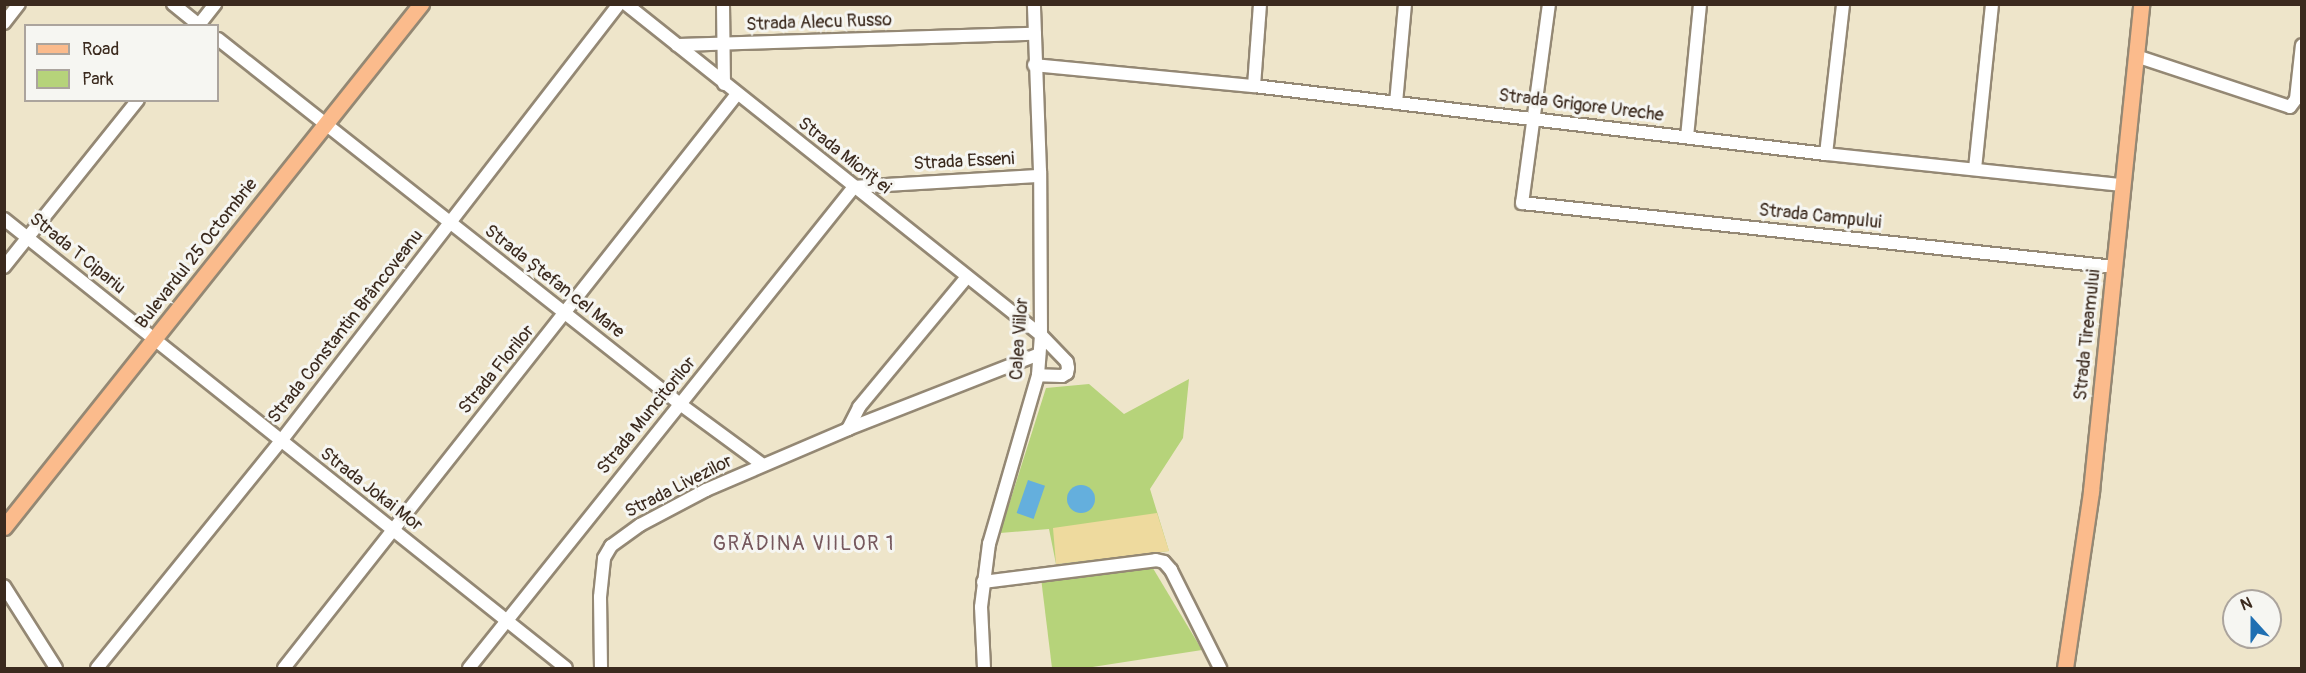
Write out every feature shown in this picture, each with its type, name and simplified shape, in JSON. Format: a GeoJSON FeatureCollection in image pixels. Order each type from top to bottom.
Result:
{"type":"FeatureCollection","features":[{"type":"Feature","properties":{"kind":"main road","name":"Bulevardul 25 Octombrie"},"geometry":{"type":"LineString","coordinates":[[4,527],[421,4]]}},
{"type":"Feature","properties":{"kind":"main road","name":"Strada Tireamului"},"geometry":{"type":"LineString","coordinates":[[2065,669],[2090,502],[2141,4]]}},
{"type":"Feature","properties":{"kind":"street"},"geometry":{"type":"LineString","coordinates":[[4,23],[19,4]]}},
{"type":"Feature","properties":{"kind":"street"},"geometry":{"type":"LineString","coordinates":[[173,4],[198,24]]}},
{"type":"Feature","properties":{"kind":"street"},"geometry":{"type":"LineString","coordinates":[[200,24],[215,4]]}},
{"type":"Feature","properties":{"kind":"street","name":"Strada Constantin Brâncoveanu"},"geometry":{"type":"LineString","coordinates":[[97,669],[281,441],[619,4]]}},
{"type":"Feature","properties":{"kind":"street","name":"Strada Mioriței"},"geometry":{"type":"LineString","coordinates":[[626,4],[1041,335],[1067,362],[1067,373],[1062,376],[1038,375]]}},
{"type":"Feature","properties":{"kind":"street"},"geometry":{"type":"LineString","coordinates":[[723,4],[724,84]]}},
{"type":"Feature","properties":{"kind":"street","name":"Calea Viilor"},"geometry":{"type":"LineString","coordinates":[[984,669],[981,607],[983,582],[993,526],[1038,375],[1040,354],[1040,176],[1034,65],[1034,4]]}},
{"type":"Feature","properties":{"kind":"street"},"geometry":{"type":"LineString","coordinates":[[1254,86],[1260,4]]}},
{"type":"Feature","properties":{"kind":"street"},"geometry":{"type":"LineString","coordinates":[[1396,103],[1405,4]]}},
{"type":"Feature","properties":{"kind":"street"},"geometry":{"type":"LineString","coordinates":[[1533,118],[1549,4]]}},
{"type":"Feature","properties":{"kind":"street"},"geometry":{"type":"LineString","coordinates":[[1687,137],[1700,4]]}},
{"type":"Feature","properties":{"kind":"street"},"geometry":{"type":"LineString","coordinates":[[1826,154],[1843,4]]}},
{"type":"Feature","properties":{"kind":"street"},"geometry":{"type":"LineString","coordinates":[[1975,169],[1992,4]]}},
{"type":"Feature","properties":{"kind":"street","name":"Strada Alecu Russo"},"geometry":{"type":"LineString","coordinates":[[677,45],[1035,34]]}},
{"type":"Feature","properties":{"kind":"street","name":"Strada Ștefan cel Mare"},"geometry":{"type":"LineString","coordinates":[[219,40],[680,404],[763,465]]}},
{"type":"Feature","properties":{"kind":"street"},"geometry":{"type":"LineString","coordinates":[[2136,56],[2290,107],[2296,99],[2301,45]]}},
{"type":"Feature","properties":{"kind":"street","name":"Strada Grigore Ureche"},"geometry":{"type":"LineString","coordinates":[[1034,65],[1254,86],[1826,154],[2123,184]]}},
{"type":"Feature","properties":{"kind":"street","name":"Strada Florilor"},"geometry":{"type":"LineString","coordinates":[[284,669],[392,528],[566,314],[737,94]]}},
{"type":"Feature","properties":{"kind":"street"},"geometry":{"type":"LineString","coordinates":[[4,267],[136,102]]}},
{"type":"Feature","properties":{"kind":"street","name":"Strada Campului"},"geometry":{"type":"LineString","coordinates":[[1533,118],[1522,203],[2115,267]]}},
{"type":"Feature","properties":{"kind":"street","name":"Strada Esseni"},"geometry":{"type":"LineString","coordinates":[[854,187],[1040,176]]}},
{"type":"Feature","properties":{"kind":"street","name":"Strada Muncitorilor"},"geometry":{"type":"LineString","coordinates":[[469,669],[854,187]]}},
{"type":"Feature","properties":{"kind":"street","name":"Strada T Cipariu"},"geometry":{"type":"LineString","coordinates":[[4,219],[154,339]]}},
{"type":"Feature","properties":{"kind":"street"},"geometry":{"type":"LineString","coordinates":[[848,429],[859,406],[967,277]]}},
{"type":"Feature","properties":{"kind":"street","name":"Strada Jokai Mor"},"geometry":{"type":"LineString","coordinates":[[154,339],[508,620],[566,669]]}},
{"type":"Feature","properties":{"kind":"street","name":"Strada Livezilor"},"geometry":{"type":"LineString","coordinates":[[601,669],[601,572],[604,558],[611,546],[640,525],[706,490],[763,465],[1040,354]]}},
{"type":"Feature","properties":{"kind":"street"},"geometry":{"type":"LineString","coordinates":[[983,582],[1156,560],[1164,562],[1172,570],[1220,669]]}},
{"type":"Feature","properties":{"kind":"street"},"geometry":{"type":"LineString","coordinates":[[4,586],[56,669]]}},
{"type":"Feature","properties":{"kind":"green space"},"geometry":{"type":"Polygon","coordinates":[[[1189,379],[1183,438],[1150,489],[1169,551],[1056,564],[1049,529],[1000,533],[1046,388],[1089,384],[1124,414],[1189,379]]]}},
{"type":"Feature","properties":{"kind":"green space"},"geometry":{"type":"Polygon","coordinates":[[[1151,565],[1202,650],[1086,668],[1052,668],[1041,578],[1151,565]]]}},
{"type":"Feature","properties":{"kind":"sand"},"geometry":{"type":"Polygon","coordinates":[[[1157,513],[1169,551],[1056,564],[1053,528],[1157,513]]]}},
{"type":"Feature","properties":{"kind":"water"},"geometry":{"type":"Polygon","coordinates":[[[1028,480],[1045,486],[1034,519],[1017,513],[1028,480]]]}},
{"type":"Feature","properties":{"kind":"water"},"geometry":{"type":"Polygon","coordinates":[[[1081,485],[1091,489],[1095,499],[1091,509],[1081,513],[1071,509],[1067,499],[1071,489],[1081,485]]]}},
{"type":"Feature","properties":{"kind":"district","name":"GRĂDINA VIILOR 1"},"geometry":{"type":"Point","coordinates":[804,543]}}]}
